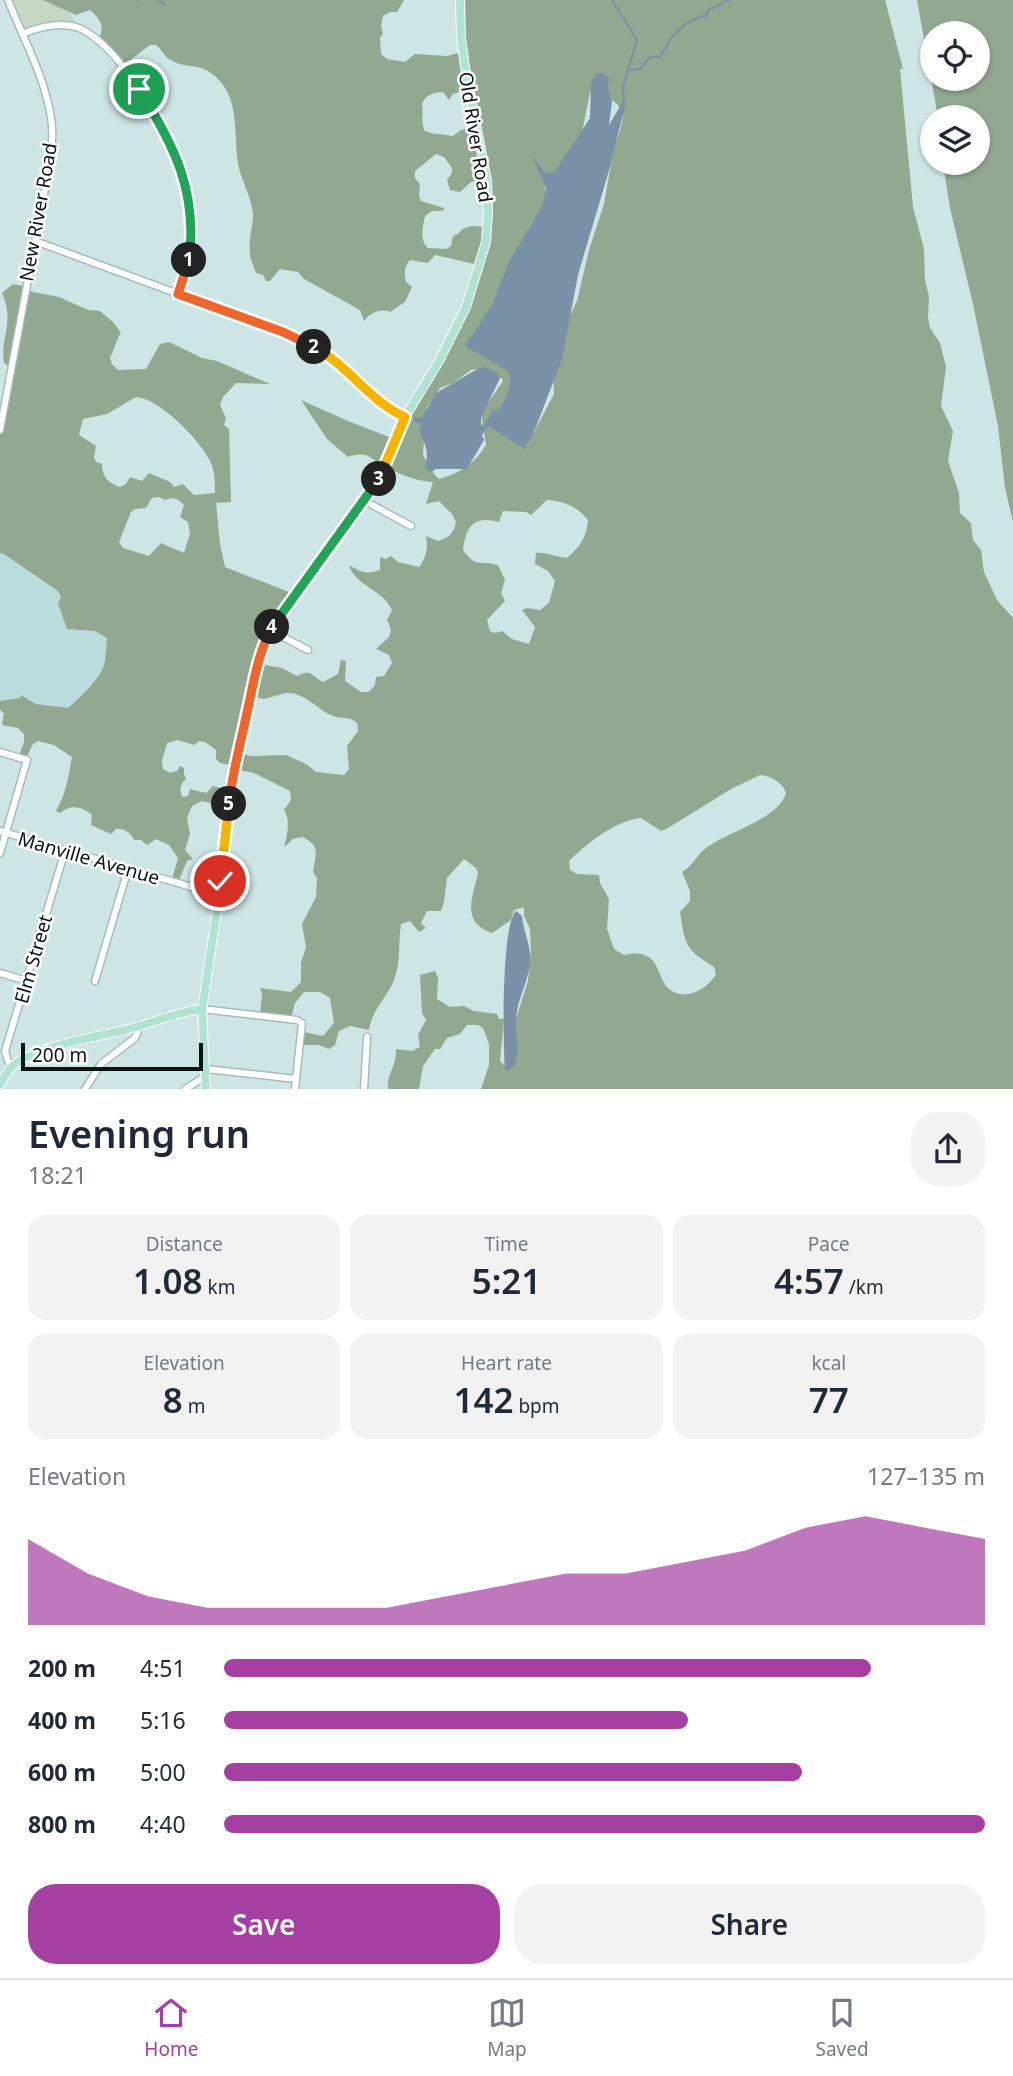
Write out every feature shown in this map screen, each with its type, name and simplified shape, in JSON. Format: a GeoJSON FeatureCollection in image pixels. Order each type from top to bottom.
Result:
{"type":"FeatureCollection","features":[{"type":"Feature","properties":{"kind":"main road","name":"Old River Road"},"geometry":{"type":"LineString","coordinates":[[206,1089],[202,1009],[232,782],[253,682],[270,630],[380,478],[405,417],[466,307],[486,242],[487,181],[460,38],[460,0]]}},
{"type":"Feature","properties":{"kind":"main road"},"geometry":{"type":"LineString","coordinates":[[2,1077],[13,1065],[49,1049],[140,1026],[189,1010],[202,1009]]}},
{"type":"Feature","properties":{"kind":"street","name":"New River Road"},"geometry":{"type":"LineString","coordinates":[[0,430],[49,167],[52,127],[45,93],[8,0]]}},
{"type":"Feature","properties":{"kind":"street"},"geometry":{"type":"LineString","coordinates":[[22,34],[39,27],[58,25],[78,28],[95,37],[129,76],[149,105],[177,160],[189,193],[192,243],[178,294]]}},
{"type":"Feature","properties":{"kind":"street"},"geometry":{"type":"LineString","coordinates":[[35,241],[295,337],[330,356],[380,403],[405,417]]}},
{"type":"Feature","properties":{"kind":"street"},"geometry":{"type":"LineString","coordinates":[[365,500],[411,526]]}},
{"type":"Feature","properties":{"kind":"street"},"geometry":{"type":"LineString","coordinates":[[270,630],[308,650]]}},
{"type":"Feature","properties":{"kind":"street"},"geometry":{"type":"LineString","coordinates":[[0,752],[27,760],[3,832],[0,853]]}},
{"type":"Feature","properties":{"kind":"street","name":"Manville Avenue"},"geometry":{"type":"LineString","coordinates":[[3,832],[219,895]]}},
{"type":"Feature","properties":{"kind":"street","name":"Elm Street"},"geometry":{"type":"LineString","coordinates":[[13,1065],[8,1061],[5,1051],[65,851]]}},
{"type":"Feature","properties":{"kind":"street"},"geometry":{"type":"LineString","coordinates":[[95,981],[128,869]]}},
{"type":"Feature","properties":{"kind":"street"},"geometry":{"type":"LineString","coordinates":[[0,973],[27,981]]}},
{"type":"Feature","properties":{"kind":"street"},"geometry":{"type":"LineString","coordinates":[[202,1009],[297,1020],[302,1023],[295,1089]]}},
{"type":"Feature","properties":{"kind":"street"},"geometry":{"type":"LineString","coordinates":[[85,1089],[100,1064],[135,1038],[140,1026]]}},
{"type":"Feature","properties":{"kind":"street"},"geometry":{"type":"LineString","coordinates":[[364,1089],[367,1037]]}},
{"type":"Feature","properties":{"kind":"street"},"geometry":{"type":"LineString","coordinates":[[185,1089],[206,1073],[296,1079]]}},
{"type":"Feature","properties":{"kind":"shaded area"},"geometry":{"type":"Polygon","coordinates":[[[604,73],[609,77],[608,88],[612,102],[609,125],[622,103],[626,102],[578,275],[562,359],[536,427],[525,449],[488,426],[482,435],[484,440],[467,469],[436,469],[431,472],[425,468],[427,453],[419,431],[421,424],[413,421],[415,417],[421,418],[436,393],[479,368],[485,367],[497,373],[500,378],[481,418],[481,424],[484,426],[493,409],[499,410],[506,397],[510,382],[509,372],[465,346],[491,307],[509,262],[543,204],[546,188],[532,156],[546,174],[555,171],[590,118],[591,82],[595,74],[604,73]]]}},
{"type":"Feature","properties":{"kind":"shaded area"},"geometry":{"type":"Polygon","coordinates":[[[0,553],[4,553],[58,591],[62,597],[67,629],[95,631],[107,638],[103,669],[85,694],[68,708],[36,704],[28,698],[0,701],[0,553]]]}},
{"type":"Feature","properties":{"kind":"shaded area"},"geometry":{"type":"Polygon","coordinates":[[[516,911],[522,916],[530,962],[517,1011],[516,1060],[514,1067],[505,1071],[505,961],[511,921],[516,911]]]}},
{"type":"Feature","properties":{"kind":"green space"},"geometry":{"type":"Polygon","coordinates":[[[8,0],[55,0],[68,9],[78,28],[58,25],[22,34],[8,0]]]}},
{"type":"Feature","properties":{"kind":"green space"},"geometry":{"type":"Polygon","coordinates":[[[43,0],[404,0],[397,12],[383,16],[383,34],[380,38],[381,54],[387,59],[405,62],[415,54],[447,56],[462,52],[461,0],[885,0],[903,69],[900,69],[913,207],[924,249],[925,281],[929,296],[928,318],[930,328],[940,343],[946,367],[941,406],[953,431],[948,461],[959,493],[960,513],[971,523],[973,540],[981,550],[984,572],[997,600],[1013,618],[1013,1089],[481,1089],[489,1065],[489,1044],[483,1028],[467,1025],[460,1034],[447,1038],[440,1049],[435,1049],[423,1066],[419,1089],[388,1089],[396,1049],[412,1051],[420,1047],[418,1035],[426,1020],[422,1013],[420,975],[435,971],[438,978],[437,999],[450,1007],[464,1006],[474,1011],[497,1014],[499,1019],[504,1019],[500,1061],[507,1068],[514,1066],[516,1049],[512,1031],[528,981],[531,950],[530,929],[524,916],[524,907],[514,910],[511,920],[492,933],[482,928],[472,916],[471,908],[478,873],[476,868],[464,859],[447,878],[441,911],[427,911],[421,923],[426,928],[419,932],[410,921],[401,924],[396,973],[391,987],[373,1015],[369,1030],[350,1026],[339,1031],[335,1045],[329,1049],[319,1045],[303,1045],[304,1032],[323,1036],[334,1023],[330,998],[320,992],[304,992],[295,1003],[291,1018],[260,1014],[260,988],[291,992],[301,982],[301,962],[306,947],[302,924],[316,897],[317,878],[313,872],[315,848],[302,837],[293,839],[284,847],[288,823],[284,810],[291,800],[290,791],[254,773],[220,763],[216,759],[216,750],[205,742],[199,741],[194,745],[178,740],[167,743],[162,761],[163,769],[170,773],[177,771],[180,766],[184,768],[186,779],[180,790],[183,797],[188,796],[190,789],[206,793],[213,786],[229,790],[229,808],[202,801],[192,806],[187,818],[190,834],[185,850],[193,859],[187,861],[179,880],[172,879],[178,858],[169,845],[156,839],[147,845],[141,840],[134,840],[122,829],[116,829],[111,834],[91,825],[92,815],[80,808],[68,808],[60,813],[56,811],[65,791],[72,757],[54,745],[38,741],[33,744],[26,758],[19,755],[24,734],[18,728],[2,725],[4,713],[0,710],[0,701],[20,698],[21,695],[36,704],[68,708],[87,690],[103,668],[107,638],[95,631],[67,629],[58,603],[61,597],[58,591],[0,553],[0,431],[11,368],[4,363],[7,313],[2,293],[13,284],[27,287],[28,291],[59,297],[88,310],[100,311],[121,333],[110,357],[118,370],[146,369],[160,344],[169,342],[202,358],[217,361],[270,384],[236,383],[223,397],[220,405],[226,418],[224,425],[229,429],[231,502],[216,503],[225,567],[294,594],[275,623],[259,664],[282,668],[297,676],[310,673],[323,682],[338,674],[341,660],[346,661],[345,681],[361,692],[369,692],[375,685],[376,677],[384,676],[392,663],[389,655],[376,649],[389,637],[391,630],[387,620],[392,610],[383,597],[357,578],[349,565],[364,572],[375,572],[380,570],[380,557],[386,559],[391,556],[398,562],[419,567],[426,552],[426,536],[438,541],[445,538],[452,532],[456,522],[439,501],[426,504],[433,482],[401,474],[368,456],[348,457],[327,439],[301,400],[397,440],[466,308],[479,265],[435,255],[428,263],[410,260],[405,276],[406,282],[412,287],[405,302],[390,312],[376,312],[364,321],[360,310],[304,279],[298,272],[280,269],[270,281],[266,281],[263,275],[256,273],[251,258],[252,209],[239,168],[232,105],[221,82],[207,70],[169,59],[156,45],[150,45],[124,65],[98,39],[102,27],[94,13],[90,10],[76,15],[43,0]],[[467,90],[453,94],[449,100],[443,92],[433,93],[425,98],[422,104],[425,131],[453,136],[461,130],[475,126],[467,90]],[[590,92],[583,128],[562,170],[545,179],[545,204],[529,227],[528,237],[488,321],[519,377],[501,410],[492,414],[520,443],[534,432],[554,394],[553,365],[563,330],[577,301],[589,250],[604,204],[614,147],[623,117],[618,105],[608,97],[590,92]],[[436,154],[415,171],[415,178],[420,184],[421,201],[444,208],[443,211],[432,211],[425,216],[423,237],[428,248],[446,249],[451,246],[453,236],[464,229],[471,226],[487,227],[485,179],[471,182],[460,192],[450,190],[447,180],[452,168],[444,157],[436,154]],[[481,368],[471,370],[453,383],[440,388],[426,408],[423,455],[439,479],[466,467],[486,445],[481,413],[503,381],[481,368]],[[136,397],[107,414],[83,419],[79,435],[96,446],[96,462],[102,464],[106,479],[112,484],[120,487],[126,484],[130,477],[142,481],[149,473],[170,482],[174,487],[183,484],[194,495],[215,493],[213,469],[205,452],[178,421],[156,404],[136,397]],[[159,497],[152,498],[146,508],[131,512],[119,542],[123,548],[149,556],[161,543],[184,553],[190,533],[188,522],[180,517],[184,505],[176,499],[165,500],[159,497]],[[547,500],[531,515],[526,512],[503,511],[499,522],[477,521],[466,535],[463,550],[476,562],[498,565],[505,580],[501,593],[505,601],[487,620],[490,631],[502,631],[512,639],[529,644],[535,627],[522,610],[540,610],[549,603],[555,581],[548,571],[535,564],[536,553],[567,558],[582,541],[588,520],[565,503],[547,500]],[[293,693],[264,699],[252,696],[238,753],[251,756],[286,755],[316,772],[344,775],[349,769],[347,746],[358,731],[357,723],[329,714],[293,693]],[[760,775],[661,831],[641,818],[621,823],[576,854],[569,861],[570,870],[577,874],[599,875],[600,883],[609,899],[607,929],[614,949],[624,955],[637,954],[650,958],[666,986],[672,991],[679,994],[694,993],[707,985],[716,974],[714,967],[697,955],[685,939],[680,912],[690,901],[690,891],[682,872],[705,849],[773,811],[786,793],[776,780],[760,775]]]}},
{"type":"Feature","properties":{"kind":"green space"},"geometry":{"type":"Polygon","coordinates":[[[917,0],[1013,0],[1013,522],[1005,488],[998,426],[945,175],[990,175],[990,105],[936,105],[933,91],[990,91],[990,21],[921,21],[917,0]]]}},
{"type":"Feature","properties":{"kind":"waterway"},"geometry":{"type":"LineString","coordinates":[[158,0],[165,5]]}},
{"type":"Feature","properties":{"kind":"waterway"},"geometry":{"type":"LineString","coordinates":[[612,0],[637,40],[623,87],[624,102]]}},
{"type":"Feature","properties":{"kind":"waterway"},"geometry":{"type":"LineString","coordinates":[[630,70],[640,69],[650,57],[660,57],[671,38],[684,25],[701,16],[705,17],[709,9],[730,0]]}},
{"type":"Feature","properties":{"kind":"route"},"geometry":{"type":"LineString","coordinates":[[139,89],[160,124],[189,193],[192,243],[178,294],[295,337],[330,356],[380,403],[405,417],[374,489],[295,593],[267,636],[253,682],[232,782],[220,881]]}}]}
